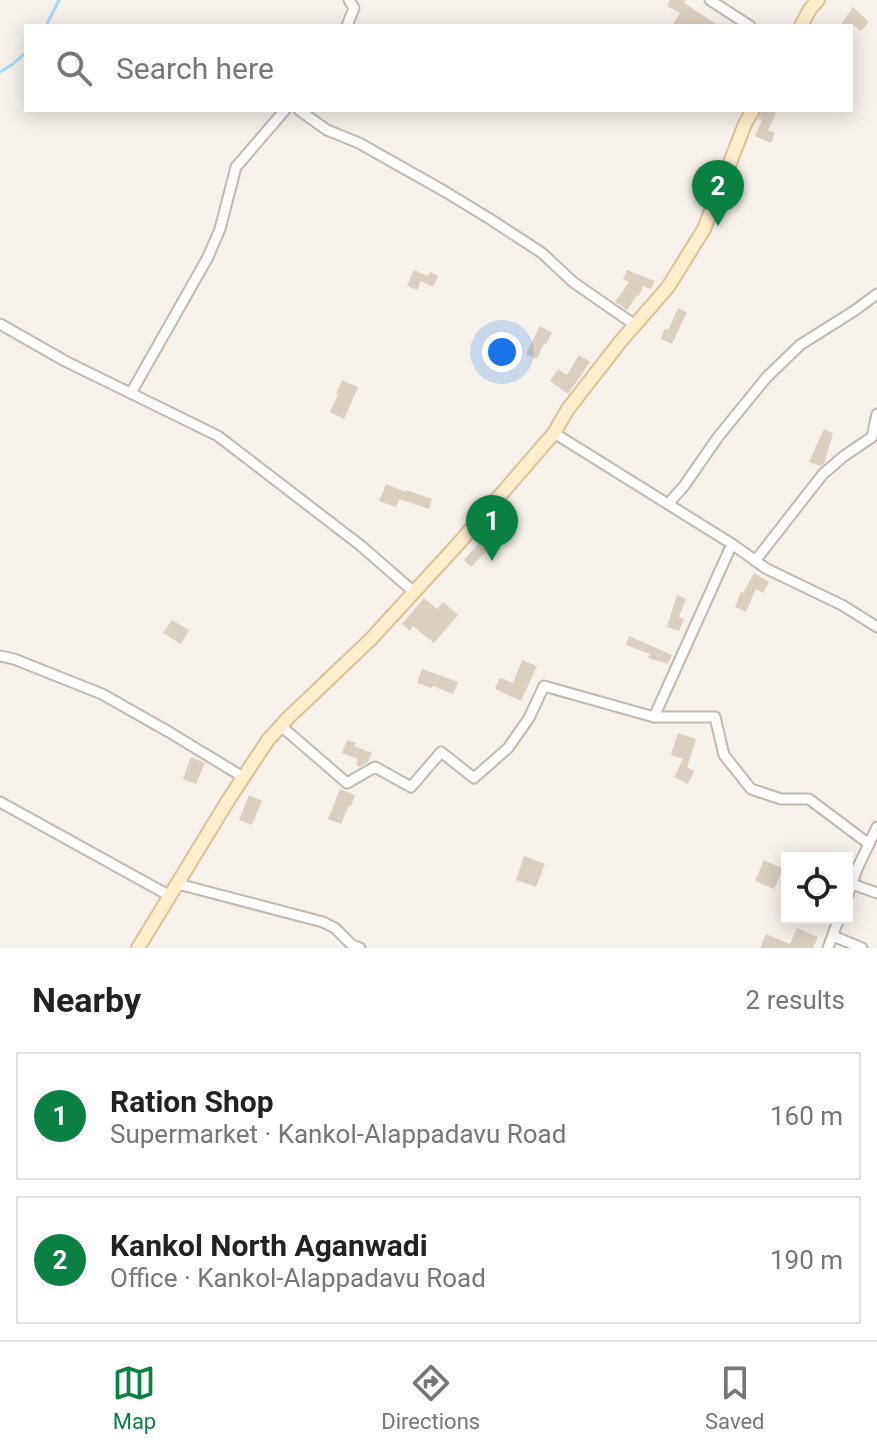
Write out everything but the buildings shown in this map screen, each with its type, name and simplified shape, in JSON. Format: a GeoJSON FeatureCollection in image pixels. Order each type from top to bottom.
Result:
{"type":"FeatureCollection","features":[{"type":"Feature","properties":{"kind":"main road"},"geometry":{"type":"LineString","coordinates":[[802,24],[818,0]]}},
{"type":"Feature","properties":{"kind":"main road"},"geometry":{"type":"LineString","coordinates":[[138,948],[268,740],[371,639],[459,543],[554,433],[568,409],[668,287],[704,229],[752,112]]}},
{"type":"Feature","properties":{"kind":"street"},"geometry":{"type":"LineString","coordinates":[[348,24],[354,8],[349,0]]}},
{"type":"Feature","properties":{"kind":"street"},"geometry":{"type":"LineString","coordinates":[[710,0],[747,24]]}},
{"type":"Feature","properties":{"kind":"street"},"geometry":{"type":"LineString","coordinates":[[131,393],[208,257],[220,229],[236,167],[283,112]]}},
{"type":"Feature","properties":{"kind":"street"},"geometry":{"type":"LineString","coordinates":[[302,112],[327,130],[359,143],[490,219],[542,253],[573,282],[635,325]]}},
{"type":"Feature","properties":{"kind":"street"},"geometry":{"type":"LineString","coordinates":[[668,504],[766,378],[800,345],[877,294]]}},
{"type":"Feature","properties":{"kind":"street"},"geometry":{"type":"LineString","coordinates":[[0,324],[65,361],[218,436],[360,545],[414,592]]}},
{"type":"Feature","properties":{"kind":"street"},"geometry":{"type":"LineString","coordinates":[[755,561],[823,474],[872,437],[877,414]]}},
{"type":"Feature","properties":{"kind":"street"},"geometry":{"type":"LineString","coordinates":[[554,433],[767,569],[842,605],[877,627]]}},
{"type":"Feature","properties":{"kind":"street"},"geometry":{"type":"LineString","coordinates":[[654,717],[732,544]]}},
{"type":"Feature","properties":{"kind":"street"},"geometry":{"type":"LineString","coordinates":[[0,656],[102,694],[243,777]]}},
{"type":"Feature","properties":{"kind":"street"},"geometry":{"type":"LineString","coordinates":[[281,726],[347,783],[375,767],[411,787],[441,752],[474,778],[508,748],[529,718],[544,686],[654,717],[715,717],[724,755],[751,789],[781,799],[809,799],[869,844]]}},
{"type":"Feature","properties":{"kind":"street"},"geometry":{"type":"LineString","coordinates":[[0,802],[170,896]]}},
{"type":"Feature","properties":{"kind":"street"},"geometry":{"type":"LineString","coordinates":[[853,882],[877,827]]}},
{"type":"Feature","properties":{"kind":"street"},"geometry":{"type":"LineString","coordinates":[[178,884],[323,922],[360,948]]}},
{"type":"Feature","properties":{"kind":"street"},"geometry":{"type":"LineString","coordinates":[[853,884],[877,893]]}},
{"type":"Feature","properties":{"kind":"street"},"geometry":{"type":"LineString","coordinates":[[828,948],[837,924]]}},
{"type":"Feature","properties":{"kind":"street"},"geometry":{"type":"LineString","coordinates":[[833,936],[862,948]]}},
{"type":"Feature","properties":{"kind":"waterway"},"geometry":{"type":"LineString","coordinates":[[47,24],[59,0]]}},
{"type":"Feature","properties":{"kind":"waterway"},"geometry":{"type":"LineString","coordinates":[[0,72],[24,54]]}},
{"type":"Feature","properties":{"kind":"place","name":"Kankol North Aganwadi"},"geometry":{"type":"Point","coordinates":[718,226]}},
{"type":"Feature","properties":{"kind":"place","name":"Ration Shop"},"geometry":{"type":"Point","coordinates":[492,561]}}]}
